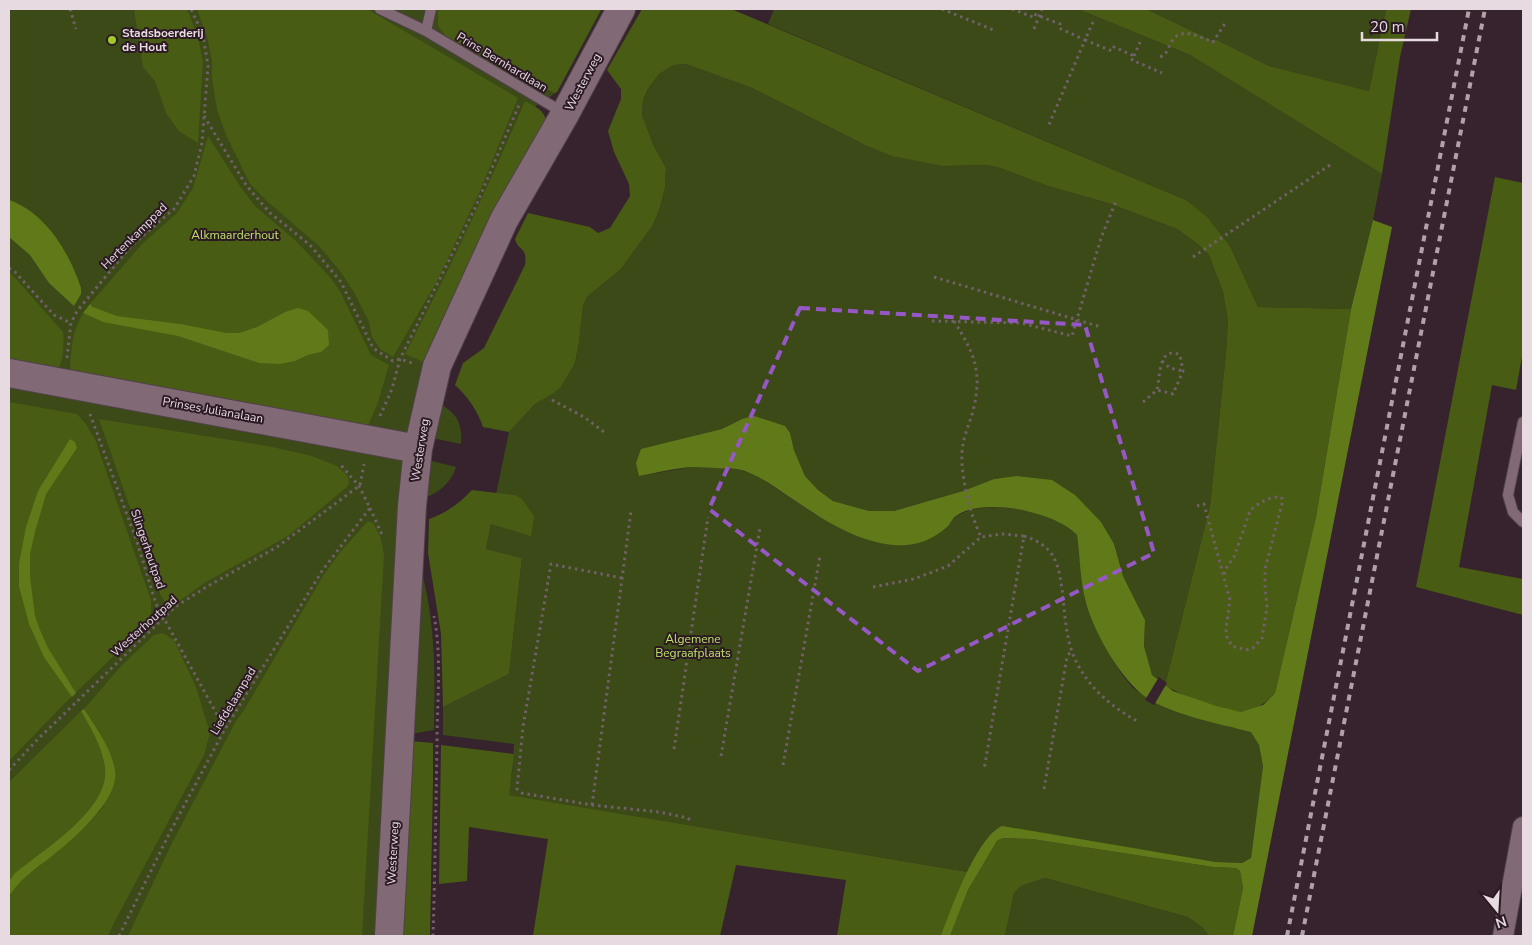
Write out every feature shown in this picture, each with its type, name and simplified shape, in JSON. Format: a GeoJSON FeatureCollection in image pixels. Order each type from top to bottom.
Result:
{"type":"FeatureCollection","features":[{"type":"Feature","properties":{"kind":"street","name":"Westerweg"},"geometry":{"type":"LineString","coordinates":[[389,936],[412,506],[418,449],[437,366],[504,220],[566,114],[621,9]]}},
{"type":"Feature","properties":{"kind":"street","name":"Prinses Julianalaan"},"geometry":{"type":"LineString","coordinates":[[9,373],[418,449]]}},
{"type":"Feature","properties":{"kind":"street"},"geometry":{"type":"LineString","coordinates":[[1502,936],[1523,828]]}},
{"type":"Feature","properties":{"kind":"lane","name":"Prins Bernhardlaan"},"geometry":{"type":"LineString","coordinates":[[380,9],[426,31],[566,114]]}},
{"type":"Feature","properties":{"kind":"lane"},"geometry":{"type":"LineString","coordinates":[[426,31],[431,9]]}},
{"type":"Feature","properties":{"kind":"lane"},"geometry":{"type":"LineString","coordinates":[[1523,422],[1508,495],[1513,512],[1523,522]]}},
{"type":"Feature","properties":{"kind":"path"},"geometry":{"type":"LineString","coordinates":[[70,9],[76,29]]}},
{"type":"Feature","properties":{"kind":"path","name":"Hertenkamppad"},"geometry":{"type":"LineString","coordinates":[[63,383],[71,323],[77,311],[132,246],[174,209],[194,176],[202,143],[208,66],[204,35],[191,9]]}},
{"type":"Feature","properties":{"kind":"path"},"geometry":{"type":"LineString","coordinates":[[942,9],[996,31]]}},
{"type":"Feature","properties":{"kind":"path"},"geometry":{"type":"LineString","coordinates":[[1012,9],[1032,17],[1034,14],[1060,24],[1059,28],[1085,40],[1112,51],[1114,47],[1134,56]]}},
{"type":"Feature","properties":{"kind":"path"},"geometry":{"type":"LineString","coordinates":[[1034,29],[1042,9]]}},
{"type":"Feature","properties":{"kind":"path"},"geometry":{"type":"LineString","coordinates":[[1048,127],[1093,22]]}},
{"type":"Feature","properties":{"kind":"path"},"geometry":{"type":"LineString","coordinates":[[1160,57],[1166,54],[1177,35],[1182,33],[1192,34],[1212,42],[1226,22]]}},
{"type":"Feature","properties":{"kind":"path"},"geometry":{"type":"LineString","coordinates":[[1140,42],[1132,60],[1162,73]]}},
{"type":"Feature","properties":{"kind":"path"},"geometry":{"type":"LineString","coordinates":[[370,439],[392,389],[400,359],[476,208],[525,91]]}},
{"type":"Feature","properties":{"kind":"path"},"geometry":{"type":"LineString","coordinates":[[204,116],[246,185],[270,213],[310,245],[341,282],[373,348],[393,361],[400,359]]}},
{"type":"Feature","properties":{"kind":"path"},"geometry":{"type":"LineString","coordinates":[[1193,257],[1333,163]]}},
{"type":"Feature","properties":{"kind":"path"},"geometry":{"type":"LineString","coordinates":[[932,321],[1021,323],[1072,336],[1101,238],[1116,201]]}},
{"type":"Feature","properties":{"kind":"path"},"geometry":{"type":"LineString","coordinates":[[9,268],[54,314],[71,323]]}},
{"type":"Feature","properties":{"kind":"path"},"geometry":{"type":"LineString","coordinates":[[934,277],[1101,327]]}},
{"type":"Feature","properties":{"kind":"path"},"geometry":{"type":"LineString","coordinates":[[954,320],[968,344],[978,374],[974,410],[962,444],[962,475],[981,537]]}},
{"type":"Feature","properties":{"kind":"path"},"geometry":{"type":"LineString","coordinates":[[1143,402],[1157,390],[1162,361],[1172,353],[1177,353],[1180,355],[1183,371],[1173,394],[1157,390]]}},
{"type":"Feature","properties":{"kind":"path"},"geometry":{"type":"LineString","coordinates":[[1162,361],[1170,368],[1183,371]]}},
{"type":"Feature","properties":{"kind":"path"},"geometry":{"type":"LineString","coordinates":[[552,400],[584,417],[604,432]]}},
{"type":"Feature","properties":{"kind":"path","name":"Slingerhoutpad"},"geometry":{"type":"LineString","coordinates":[[82,410],[90,413],[137,542],[156,604],[225,729]]}},
{"type":"Feature","properties":{"kind":"path"},"geometry":{"type":"LineString","coordinates":[[339,463],[359,486]]}},
{"type":"Feature","properties":{"kind":"path","name":"Westerhoutpad"},"geometry":{"type":"LineString","coordinates":[[9,770],[38,739],[175,607],[277,547],[359,486]]}},
{"type":"Feature","properties":{"kind":"path","name":"Liefdelaanpad"},"geometry":{"type":"LineString","coordinates":[[119,936],[170,832],[225,729],[322,571],[370,508],[359,486]]}},
{"type":"Feature","properties":{"kind":"path"},"geometry":{"type":"LineString","coordinates":[[1197,506],[1204,504],[1230,600],[1226,629],[1227,637],[1232,646],[1246,650],[1253,648],[1262,638],[1267,607],[1264,587],[1265,569],[1284,500],[1281,497],[1273,497],[1250,511],[1234,558],[1225,570],[1224,577]]}},
{"type":"Feature","properties":{"kind":"path"},"geometry":{"type":"LineString","coordinates":[[592,804],[631,511]]}},
{"type":"Feature","properties":{"kind":"path"},"geometry":{"type":"LineString","coordinates":[[674,749],[708,517]]}},
{"type":"Feature","properties":{"kind":"path"},"geometry":{"type":"LineString","coordinates":[[721,756],[760,528]]}},
{"type":"Feature","properties":{"kind":"path"},"geometry":{"type":"LineString","coordinates":[[873,587],[914,579],[948,566],[981,537],[1002,534],[1024,536],[1036,540],[1054,557],[1060,575],[1068,637],[1076,662],[1100,695],[1116,709],[1137,721]]}},
{"type":"Feature","properties":{"kind":"path"},"geometry":{"type":"LineString","coordinates":[[984,770],[1024,536]]}},
{"type":"Feature","properties":{"kind":"path"},"geometry":{"type":"LineString","coordinates":[[783,765],[820,556]]}},
{"type":"Feature","properties":{"kind":"path"},"geometry":{"type":"LineString","coordinates":[[622,578],[551,564],[524,727],[517,789],[522,793],[659,812],[688,818],[692,823]]}},
{"type":"Feature","properties":{"kind":"path"},"geometry":{"type":"LineString","coordinates":[[433,936],[440,677],[434,613]]}},
{"type":"Feature","properties":{"kind":"path"},"geometry":{"type":"LineString","coordinates":[[1044,789],[1067,657],[1072,649]]}},
{"type":"Feature","properties":{"kind":"highlighted area"},"geometry":{"type":"Polygon","coordinates":[[[800,308],[1085,325],[1154,553],[918,671],[709,509],[800,308]]]}},
{"type":"Feature","properties":{"kind":"green space","name":"Alkmaarderhout"},"geometry":{"type":"Polygon","coordinates":[[[9,9],[602,9],[557,92],[521,116],[407,450],[378,936],[9,936],[9,9]]]}},
{"type":"Feature","properties":{"kind":"green space"},"geometry":{"type":"Polygon","coordinates":[[[134,9],[187,9],[198,37],[203,61],[198,143],[179,131],[166,113],[155,81],[143,67],[134,9]]]}},
{"type":"Feature","properties":{"kind":"green space"},"geometry":{"type":"Polygon","coordinates":[[[197,9],[367,9],[518,98],[480,191],[438,279],[393,357],[380,349],[372,337],[369,322],[354,292],[340,271],[320,247],[250,184],[227,137],[217,110],[212,78],[212,61],[207,37],[197,9]]]}},
{"type":"Feature","properties":{"kind":"green space"},"geometry":{"type":"Polygon","coordinates":[[[438,9],[601,9],[555,93],[520,77],[446,36],[438,26],[438,9]]]}},
{"type":"Feature","properties":{"kind":"green space"},"geometry":{"type":"Polygon","coordinates":[[[642,9],[731,9],[1186,200],[1207,217],[1231,248],[1258,307],[1351,309],[1316,517],[1275,693],[1268,700],[1252,710],[1235,711],[1203,702],[1165,685],[1210,506],[1228,320],[1223,292],[1209,255],[1199,245],[1177,229],[1108,203],[1048,186],[987,165],[943,166],[892,156],[865,145],[752,88],[686,64],[674,65],[659,74],[648,89],[643,100],[642,115],[653,144],[666,168],[665,188],[653,225],[621,269],[587,297],[583,306],[575,363],[560,388],[535,404],[509,432],[483,427],[472,404],[455,385],[463,363],[484,348],[525,265],[524,252],[515,239],[528,213],[590,227],[598,233],[610,228],[630,196],[629,184],[614,152],[608,131],[621,99],[621,89],[607,70],[642,9]]]}},
{"type":"Feature","properties":{"kind":"green space"},"geometry":{"type":"Polygon","coordinates":[[[774,9],[1078,9],[1190,55],[1382,174],[1373,220],[1351,309],[1258,307],[1231,248],[1186,200],[768,24],[774,9]]]}},
{"type":"Feature","properties":{"kind":"green space"},"geometry":{"type":"Polygon","coordinates":[[[1078,9],[1146,9],[1211,40],[1217,40],[1269,66],[1369,91],[1386,9],[1411,9],[1400,57],[1382,174],[1190,55],[1078,9]]]}},
{"type":"Feature","properties":{"kind":"green space"},"geometry":{"type":"Polygon","coordinates":[[[1146,9],[1386,9],[1369,91],[1269,66],[1217,40],[1211,40],[1146,9]]]}},
{"type":"Feature","properties":{"kind":"green space","name":"Algemene Begraafplaats"},"geometry":{"type":"Polygon","coordinates":[[[686,64],[752,88],[865,145],[943,166],[987,165],[1000,168],[1048,186],[1108,203],[1177,229],[1209,255],[1223,292],[1228,320],[1226,353],[1210,506],[1165,685],[1152,675],[1144,646],[1145,620],[1123,576],[1114,544],[1016,476],[994,479],[963,491],[894,511],[869,511],[833,501],[818,490],[805,476],[794,450],[790,433],[742,419],[722,429],[698,435],[639,476],[691,467],[737,469],[756,475],[813,513],[842,529],[881,543],[949,524],[957,516],[969,510],[984,508],[1019,509],[1053,519],[1067,527],[1077,535],[1085,600],[1100,635],[1121,673],[1132,687],[1147,698],[1230,727],[1251,731],[1259,745],[1263,766],[1251,858],[1242,863],[1216,862],[1002,827],[986,839],[977,852],[968,872],[508,795],[514,744],[443,735],[443,707],[509,674],[522,558],[486,549],[491,524],[515,495],[496,494],[509,432],[535,404],[551,395],[575,363],[583,306],[587,297],[621,269],[653,225],[665,188],[666,168],[653,144],[642,115],[643,100],[648,89],[659,74],[674,65],[686,64]]]}},
{"type":"Feature","properties":{"kind":"green space"},"geometry":{"type":"Polygon","coordinates":[[[525,101],[541,111],[546,121],[426,363],[405,354],[468,229],[525,101]]]}},
{"type":"Feature","properties":{"kind":"green space"},"geometry":{"type":"Polygon","coordinates":[[[208,136],[254,205],[296,241],[329,276],[340,291],[371,355],[389,365],[378,402],[368,426],[70,371],[74,334],[83,313],[96,319],[178,336],[259,363],[295,361],[321,352],[285,312],[257,327],[239,333],[227,333],[181,324],[117,316],[93,307],[90,304],[142,244],[177,213],[193,188],[208,136]]]}},
{"type":"Feature","properties":{"kind":"green space"},"geometry":{"type":"Polygon","coordinates":[[[1495,177],[1523,183],[1523,351],[1516,390],[1492,385],[1459,567],[1523,579],[1523,615],[1416,587],[1495,177]]]}},
{"type":"Feature","properties":{"kind":"green space"},"geometry":{"type":"Polygon","coordinates":[[[9,271],[63,332],[62,356],[58,369],[9,360],[9,271]]]}},
{"type":"Feature","properties":{"kind":"green space"},"geometry":{"type":"Polygon","coordinates":[[[9,402],[77,414],[86,424],[95,439],[151,600],[151,614],[144,627],[68,700],[9,761],[9,402]]]}},
{"type":"Feature","properties":{"kind":"green space"},"geometry":{"type":"Polygon","coordinates":[[[442,405],[458,421],[461,431],[461,444],[432,438],[442,405]]]}},
{"type":"Feature","properties":{"kind":"green space"},"geometry":{"type":"Polygon","coordinates":[[[99,419],[268,446],[312,456],[337,466],[348,476],[349,484],[288,536],[206,582],[175,604],[168,606],[161,596],[99,419]]]}},
{"type":"Feature","properties":{"kind":"green space"},"geometry":{"type":"Polygon","coordinates":[[[432,461],[456,467],[452,477],[445,485],[427,497],[428,462],[432,461]]]}},
{"type":"Feature","properties":{"kind":"green space"},"geometry":{"type":"Polygon","coordinates":[[[472,490],[515,495],[522,499],[534,516],[531,536],[491,524],[486,549],[522,558],[509,674],[443,707],[441,634],[428,553],[429,519],[452,507],[472,490]]]}},
{"type":"Feature","properties":{"kind":"green space"},"geometry":{"type":"Polygon","coordinates":[[[368,521],[374,524],[381,539],[384,555],[362,936],[128,936],[172,843],[236,721],[323,576],[341,551],[368,521]]]}},
{"type":"Feature","properties":{"kind":"green space"},"geometry":{"type":"Polygon","coordinates":[[[420,565],[432,627],[434,730],[411,734],[420,565]]]}},
{"type":"Feature","properties":{"kind":"green space"},"geometry":{"type":"Polygon","coordinates":[[[163,633],[174,640],[196,687],[210,733],[204,755],[108,936],[9,936],[9,896],[17,883],[56,853],[90,822],[103,807],[115,772],[110,755],[99,731],[84,709],[122,665],[154,635],[163,633]]]}},
{"type":"Feature","properties":{"kind":"green space"},"geometry":{"type":"Polygon","coordinates":[[[81,711],[102,753],[105,768],[104,783],[97,798],[86,813],[57,840],[15,873],[9,881],[9,782],[81,711]]]}},
{"type":"Feature","properties":{"kind":"green space"},"geometry":{"type":"Polygon","coordinates":[[[410,741],[433,743],[430,936],[400,936],[410,741]]]}},
{"type":"Feature","properties":{"kind":"green space"},"geometry":{"type":"Polygon","coordinates":[[[441,745],[514,754],[509,795],[968,872],[941,936],[837,936],[846,880],[736,865],[720,936],[533,936],[548,839],[469,827],[467,881],[439,884],[441,745]]]}},
{"type":"Feature","properties":{"kind":"green space"},"geometry":{"type":"Polygon","coordinates":[[[1003,838],[1032,839],[1213,867],[1236,868],[1240,871],[1243,888],[1233,936],[1209,936],[1203,928],[1188,917],[1045,878],[1021,886],[1014,893],[1005,936],[950,936],[968,890],[997,841],[1003,838]]]}},
{"type":"Feature","properties":{"kind":"green space"},"geometry":{"type":"Polygon","coordinates":[[[1045,878],[1188,917],[1203,928],[1209,936],[1005,936],[1014,893],[1021,886],[1045,878]]]}},
{"type":"Feature","properties":{"kind":"shaded area"},"geometry":{"type":"Polygon","coordinates":[[[9,200],[34,214],[45,224],[63,248],[81,288],[81,294],[74,306],[49,283],[30,255],[9,237],[9,200]]]}},
{"type":"Feature","properties":{"kind":"shaded area"},"geometry":{"type":"Polygon","coordinates":[[[1373,220],[1392,227],[1252,936],[1233,936],[1243,888],[1240,871],[1236,868],[1213,867],[1032,839],[1003,838],[997,841],[968,890],[950,936],[941,936],[974,859],[992,833],[1002,826],[1216,862],[1242,863],[1251,858],[1263,766],[1259,745],[1251,732],[1197,718],[1158,704],[1147,698],[1127,680],[1101,639],[1089,611],[1082,584],[1077,535],[1053,520],[1018,509],[983,507],[968,510],[956,516],[937,535],[916,544],[893,545],[879,543],[839,528],[765,481],[744,471],[692,467],[639,476],[636,463],[641,449],[722,429],[742,419],[754,416],[785,426],[790,433],[794,450],[805,476],[818,490],[833,501],[869,511],[894,511],[963,491],[994,479],[1016,476],[1052,480],[1075,495],[1101,522],[1114,544],[1123,576],[1145,620],[1144,646],[1152,675],[1173,691],[1216,706],[1241,712],[1263,705],[1275,693],[1316,517],[1351,309],[1373,220]]]}},
{"type":"Feature","properties":{"kind":"shaded area"},"geometry":{"type":"Polygon","coordinates":[[[90,304],[93,307],[117,316],[181,324],[227,333],[239,333],[257,327],[285,312],[298,308],[308,311],[328,330],[329,345],[321,352],[295,361],[280,364],[259,363],[178,336],[103,322],[83,313],[90,304]]]}},
{"type":"Feature","properties":{"kind":"shaded area"},"geometry":{"type":"Polygon","coordinates":[[[70,439],[75,442],[77,448],[46,494],[30,554],[30,577],[35,616],[48,648],[76,693],[72,697],[44,657],[29,624],[19,586],[19,564],[26,527],[38,491],[70,439]]]}},
{"type":"Feature","properties":{"kind":"shaded area"},"geometry":{"type":"Polygon","coordinates":[[[84,709],[110,754],[115,770],[115,782],[102,806],[82,830],[23,879],[9,896],[9,881],[15,873],[57,840],[86,813],[97,798],[104,783],[105,768],[102,753],[81,711],[84,709]]]}},
{"type":"Feature","properties":{"kind":"pier"},"geometry":{"type":"Polygon","coordinates":[[[1159,677],[1167,683],[1154,705],[1145,700],[1159,677]]]}},
{"type":"Feature","properties":{"kind":"railway"},"geometry":{"type":"LineString","coordinates":[[1287,936],[1469,9]]}},
{"type":"Feature","properties":{"kind":"railway"},"geometry":{"type":"LineString","coordinates":[[1302,936],[1485,9]]}},
{"type":"Feature","properties":{"kind":"place","name":"Stadsboerderij de Hout"},"geometry":{"type":"Point","coordinates":[112,40]}}]}
